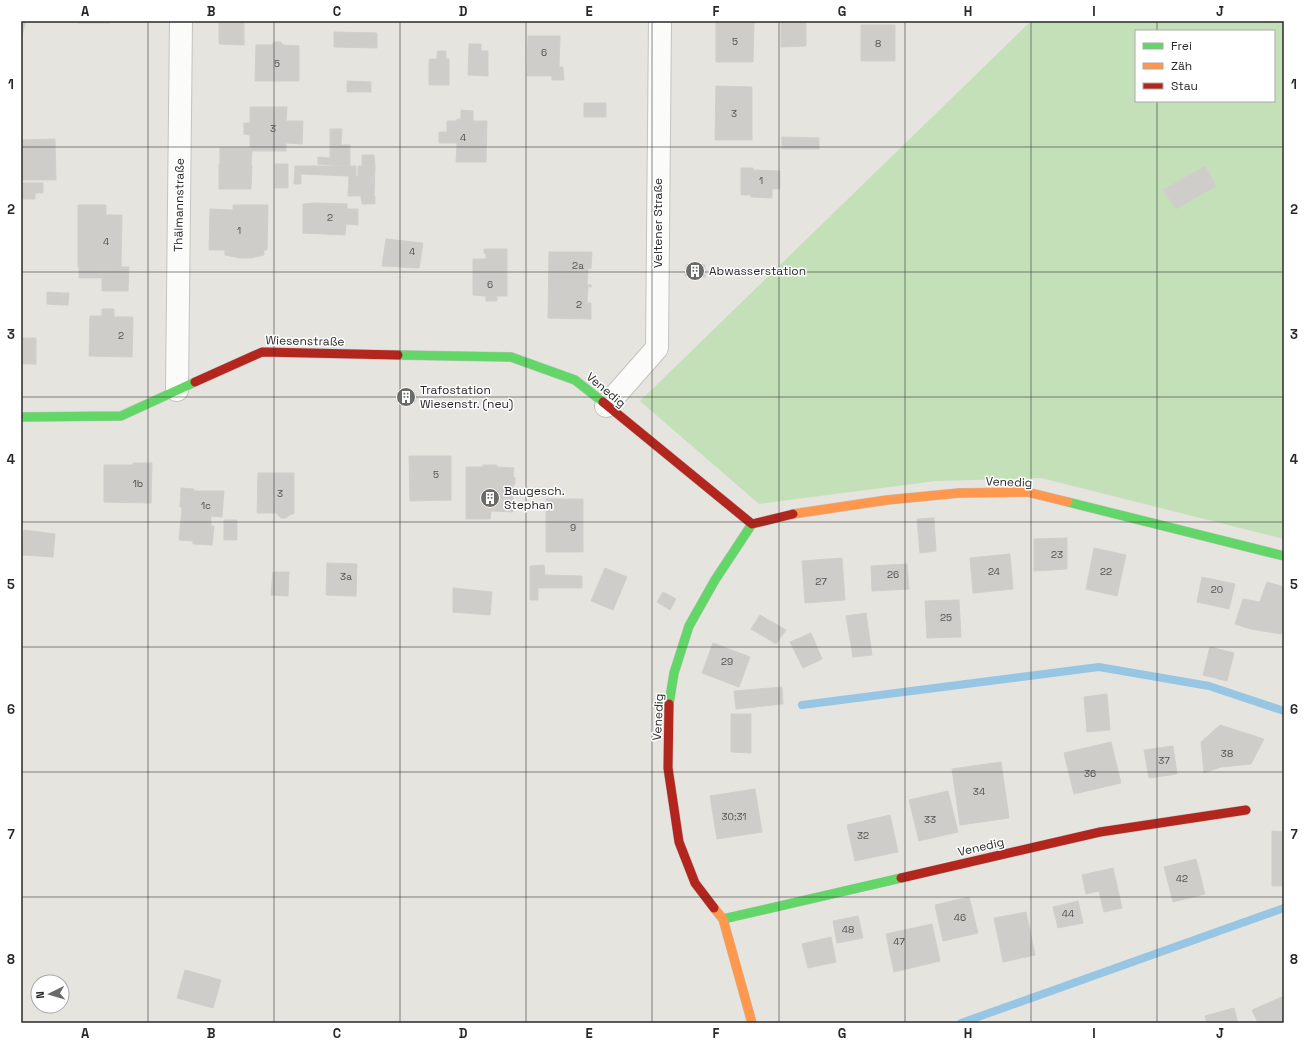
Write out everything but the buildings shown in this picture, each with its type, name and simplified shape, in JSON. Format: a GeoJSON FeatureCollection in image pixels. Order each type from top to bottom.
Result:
{"type":"FeatureCollection","features":[{"type":"Feature","properties":{"kind":"street","name":"Thälmannstraße"},"geometry":{"type":"LineString","coordinates":[[177,390],[181,21]]}},
{"type":"Feature","properties":{"kind":"street","name":"Veltener Straße"},"geometry":{"type":"LineString","coordinates":[[606,406],[657,348],[660,21]]}},
{"type":"Feature","properties":{"kind":"street","name":"Wiesenstraße"},"geometry":{"type":"LineString","coordinates":[[21,417],[121,416],[262,352],[511,357],[575,380]]}},
{"type":"Feature","properties":{"kind":"street","name":"Venedig"},"geometry":{"type":"LineString","coordinates":[[575,380],[752,524]]}},
{"type":"Feature","properties":{"kind":"street","name":"Venedig"},"geometry":{"type":"LineString","coordinates":[[752,1023],[723,919],[695,883],[680,842],[668,768],[668,710],[674,673],[689,626],[715,580],[752,524],[803,512],[887,500],[959,493],[1026,492],[1284,556]]}},
{"type":"Feature","properties":{"kind":"street","name":"Venedig"},"geometry":{"type":"LineString","coordinates":[[723,919],[1100,832],[1246,810]]}},
{"type":"Feature","properties":{"kind":"green space"},"geometry":{"type":"Polygon","coordinates":[[[1031,21],[1284,21],[1284,539],[1041,478],[936,481],[759,504],[640,401],[1031,21]]]}},
{"type":"Feature","properties":{"kind":"waterway"},"geometry":{"type":"LineString","coordinates":[[802,705],[1099,667],[1209,686],[1284,711]]}},
{"type":"Feature","properties":{"kind":"waterway"},"geometry":{"type":"LineString","coordinates":[[961,1023],[1284,908]]}},
{"type":"Feature","properties":{"kind":"traffic: fast"},"geometry":{"type":"LineString","coordinates":[[398,355],[511,357],[575,380],[603,402]]}},
{"type":"Feature","properties":{"kind":"traffic: fast"},"geometry":{"type":"LineString","coordinates":[[21,417],[121,416],[195,382]]}},
{"type":"Feature","properties":{"kind":"traffic: fast"},"geometry":{"type":"LineString","coordinates":[[1068,502],[1284,556]]}},
{"type":"Feature","properties":{"kind":"traffic: fast"},"geometry":{"type":"LineString","coordinates":[[669,704],[674,673],[689,626],[715,580],[752,524]]}},
{"type":"Feature","properties":{"kind":"traffic: fast"},"geometry":{"type":"LineString","coordinates":[[723,919],[901,878]]}},
{"type":"Feature","properties":{"kind":"traffic: slow"},"geometry":{"type":"LineString","coordinates":[[793,514],[887,500],[959,493],[1027,492],[1068,502]]}},
{"type":"Feature","properties":{"kind":"traffic: slow"},"geometry":{"type":"LineString","coordinates":[[714,908],[723,919],[752,1023]]}},
{"type":"Feature","properties":{"kind":"traffic: jam"},"geometry":{"type":"LineString","coordinates":[[195,382],[262,352],[398,355]]}},
{"type":"Feature","properties":{"kind":"traffic: jam"},"geometry":{"type":"LineString","coordinates":[[603,402],[752,524],[793,514]]}},
{"type":"Feature","properties":{"kind":"traffic: jam"},"geometry":{"type":"LineString","coordinates":[[669,704],[668,768],[679,842],[695,883],[714,908]]}},
{"type":"Feature","properties":{"kind":"traffic: jam"},"geometry":{"type":"LineString","coordinates":[[901,878],[1100,832],[1246,810]]}},
{"type":"Feature","properties":{"kind":"place","name":"Abwasserstation"},"geometry":{"type":"Point","coordinates":[695,271]}},
{"type":"Feature","properties":{"kind":"place","name":"Trafostation Wiesenstr. (neu)"},"geometry":{"type":"Point","coordinates":[406,397]}},
{"type":"Feature","properties":{"kind":"place","name":"Baugesch. Stephan"},"geometry":{"type":"Point","coordinates":[490,498]}}]}
